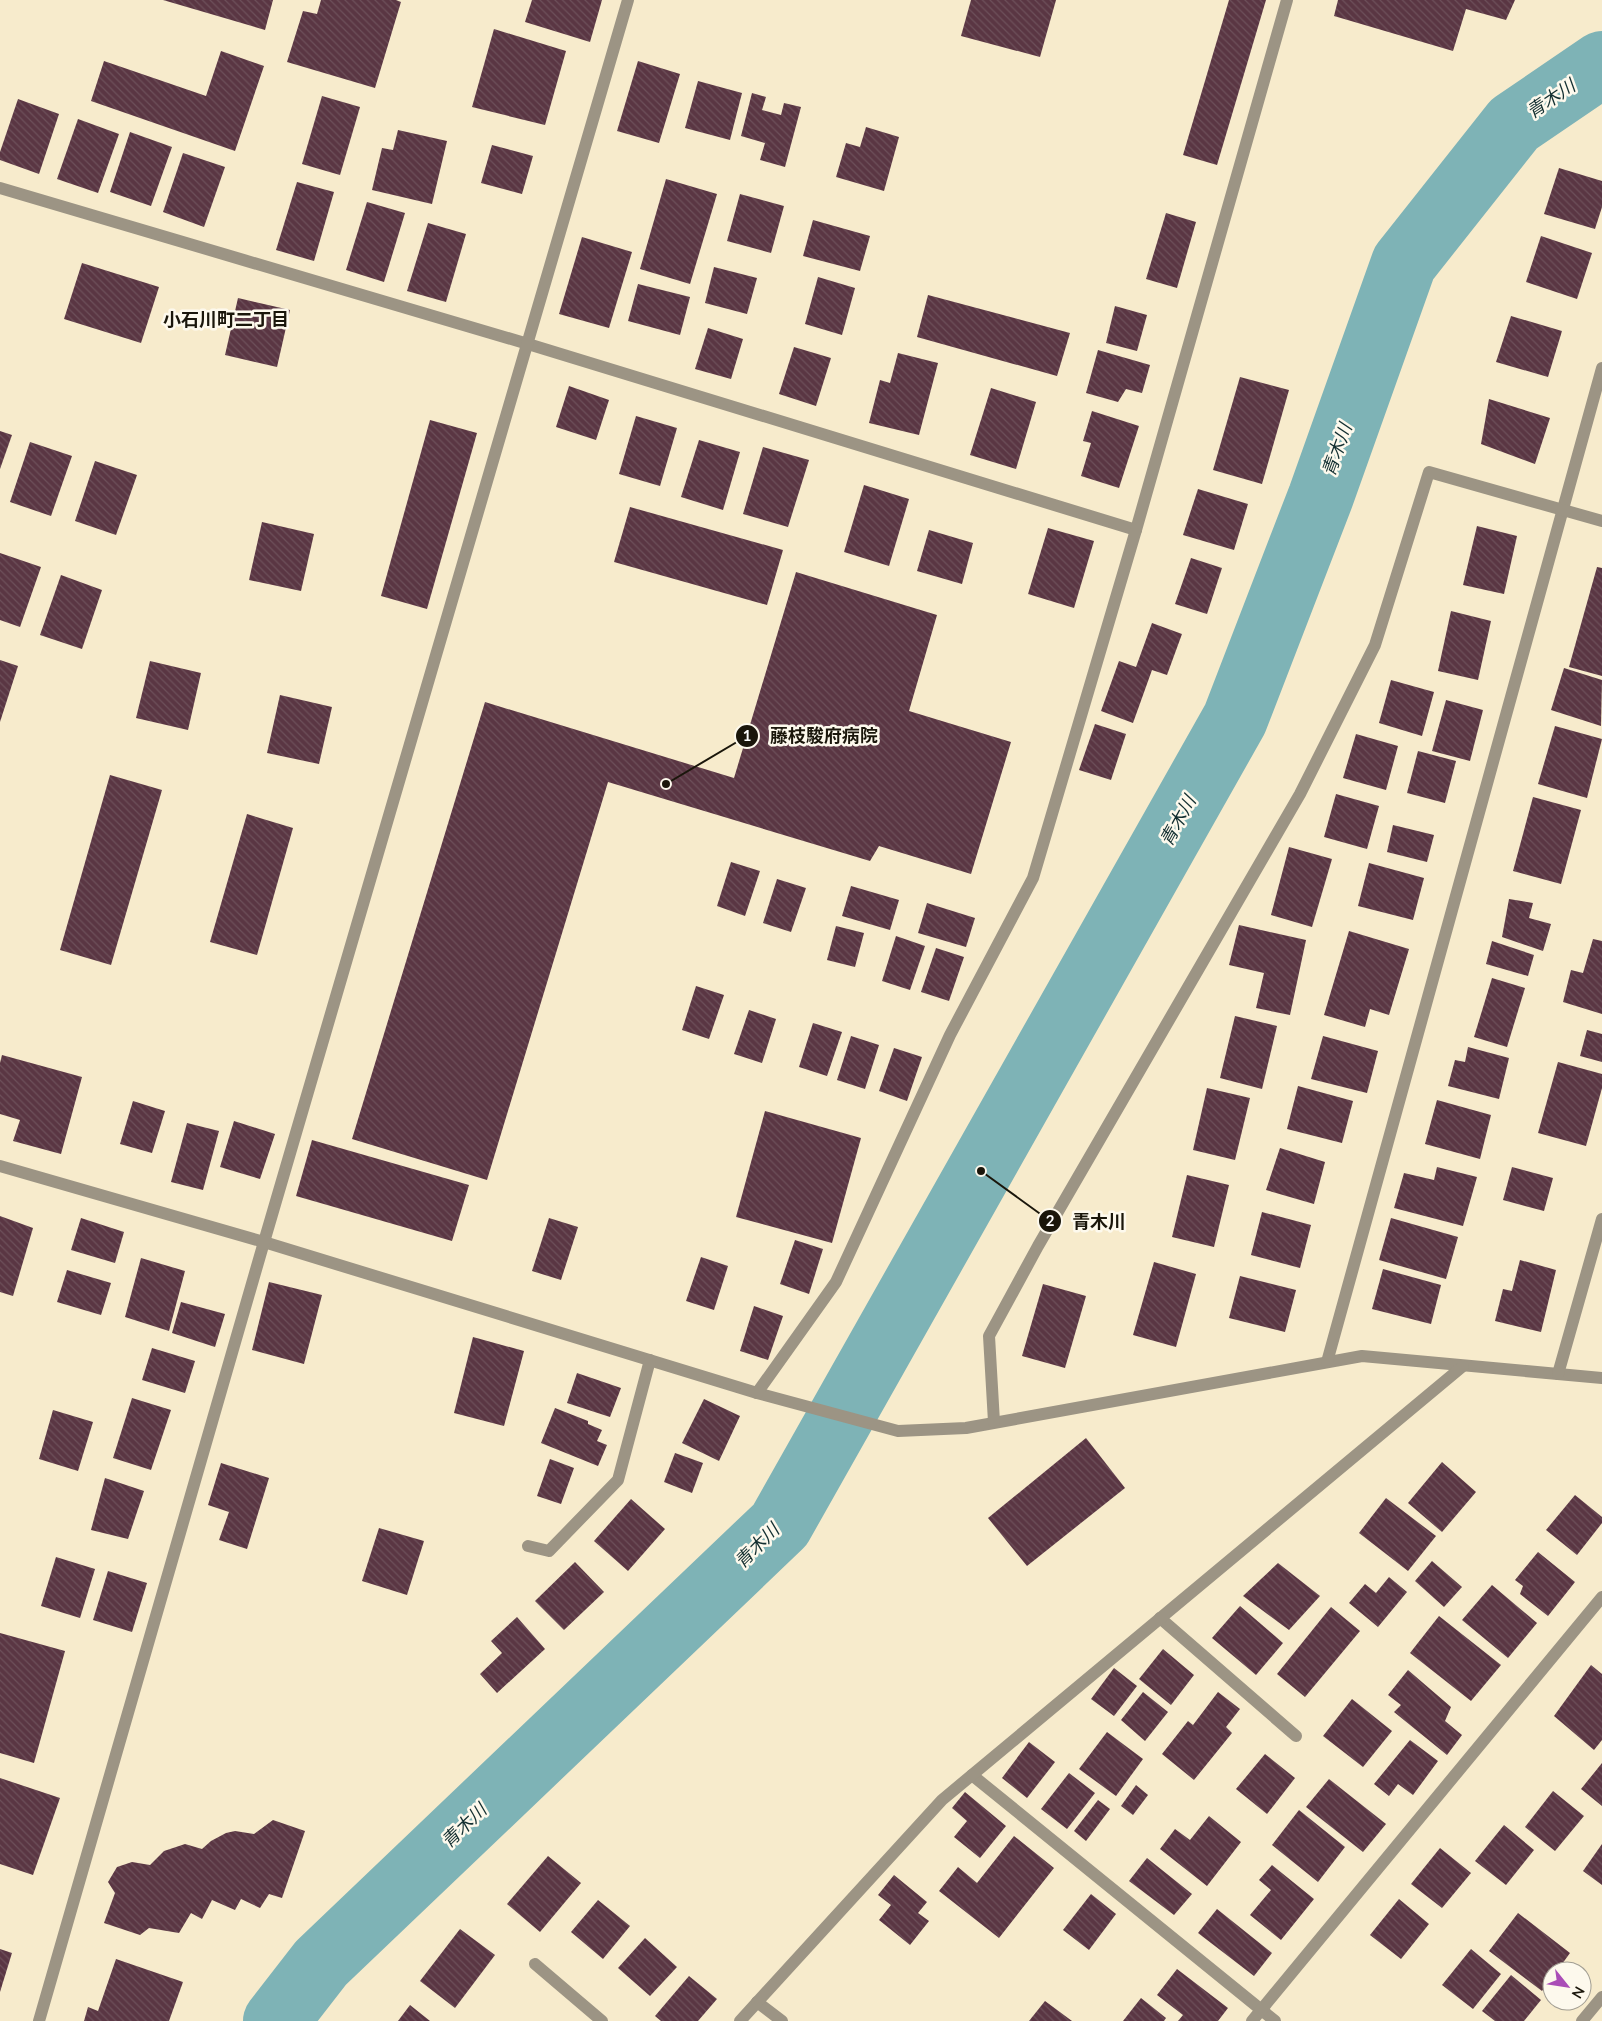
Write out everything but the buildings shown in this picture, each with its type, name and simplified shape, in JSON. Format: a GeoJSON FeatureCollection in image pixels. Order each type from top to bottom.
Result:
{"type":"FeatureCollection","features":[{"type":"Feature","properties":{"kind":"street"},"geometry":{"type":"LineString","coordinates":[[39,2021],[264,1242],[628,0]]}},
{"type":"Feature","properties":{"kind":"street"},"geometry":{"type":"LineString","coordinates":[[757,1393],[836,1282],[950,1034],[1033,878],[1136,530],[1287,0]]}},
{"type":"Feature","properties":{"kind":"street"},"geometry":{"type":"LineString","coordinates":[[0,188],[528,344],[1136,530]]}},
{"type":"Feature","properties":{"kind":"street"},"geometry":{"type":"LineString","coordinates":[[1327,1362],[1602,368]]}},
{"type":"Feature","properties":{"kind":"street"},"geometry":{"type":"LineString","coordinates":[[994,1422],[989,1336],[1038,1246],[1309,777],[1376,645],[1429,472],[1602,521]]}},
{"type":"Feature","properties":{"kind":"street"},"geometry":{"type":"LineString","coordinates":[[0,1166],[264,1242],[757,1393],[898,1431],[966,1428],[1362,1356],[1602,1378]]}},
{"type":"Feature","properties":{"kind":"street"},"geometry":{"type":"LineString","coordinates":[[1558,1374],[1602,1219]]}},
{"type":"Feature","properties":{"kind":"street"},"geometry":{"type":"LineString","coordinates":[[528,1546],[549,1551],[618,1480],[650,1360]]}},
{"type":"Feature","properties":{"kind":"street"},"geometry":{"type":"LineString","coordinates":[[740,2021],[942,1800],[1463,1366]]}},
{"type":"Feature","properties":{"kind":"street"},"geometry":{"type":"LineString","coordinates":[[1252,2021],[1602,1597]]}},
{"type":"Feature","properties":{"kind":"street"},"geometry":{"type":"LineString","coordinates":[[1160,1618],[1296,1736]]}},
{"type":"Feature","properties":{"kind":"street"},"geometry":{"type":"LineString","coordinates":[[972,1775],[1275,2021]]}},
{"type":"Feature","properties":{"kind":"street"},"geometry":{"type":"LineString","coordinates":[[534,1964],[602,2021]]}},
{"type":"Feature","properties":{"kind":"street"},"geometry":{"type":"LineString","coordinates":[[1582,2021],[1602,1997]]}},
{"type":"Feature","properties":{"kind":"street"},"geometry":{"type":"LineString","coordinates":[[757,2002],[782,2021]]}},
{"type":"Feature","properties":{"kind":"waterway","name":"青木川"},"geometry":{"type":"LineString","coordinates":[[276,2021],[321,1963],[780,1525],[1235,719],[1321,496],[1404,263],[1514,124],[1602,64]]}},
{"type":"Feature","properties":{"kind":"place","name":"藤枝駿府病院"},"geometry":{"type":"Point","coordinates":[666,784]}},
{"type":"Feature","properties":{"kind":"place","name":"青木川"},"geometry":{"type":"Point","coordinates":[981,1171]}},
{"type":"Feature","properties":{"kind":"district","name":"小石川町二丁目"},"geometry":{"type":"Point","coordinates":[226,320]}}]}
